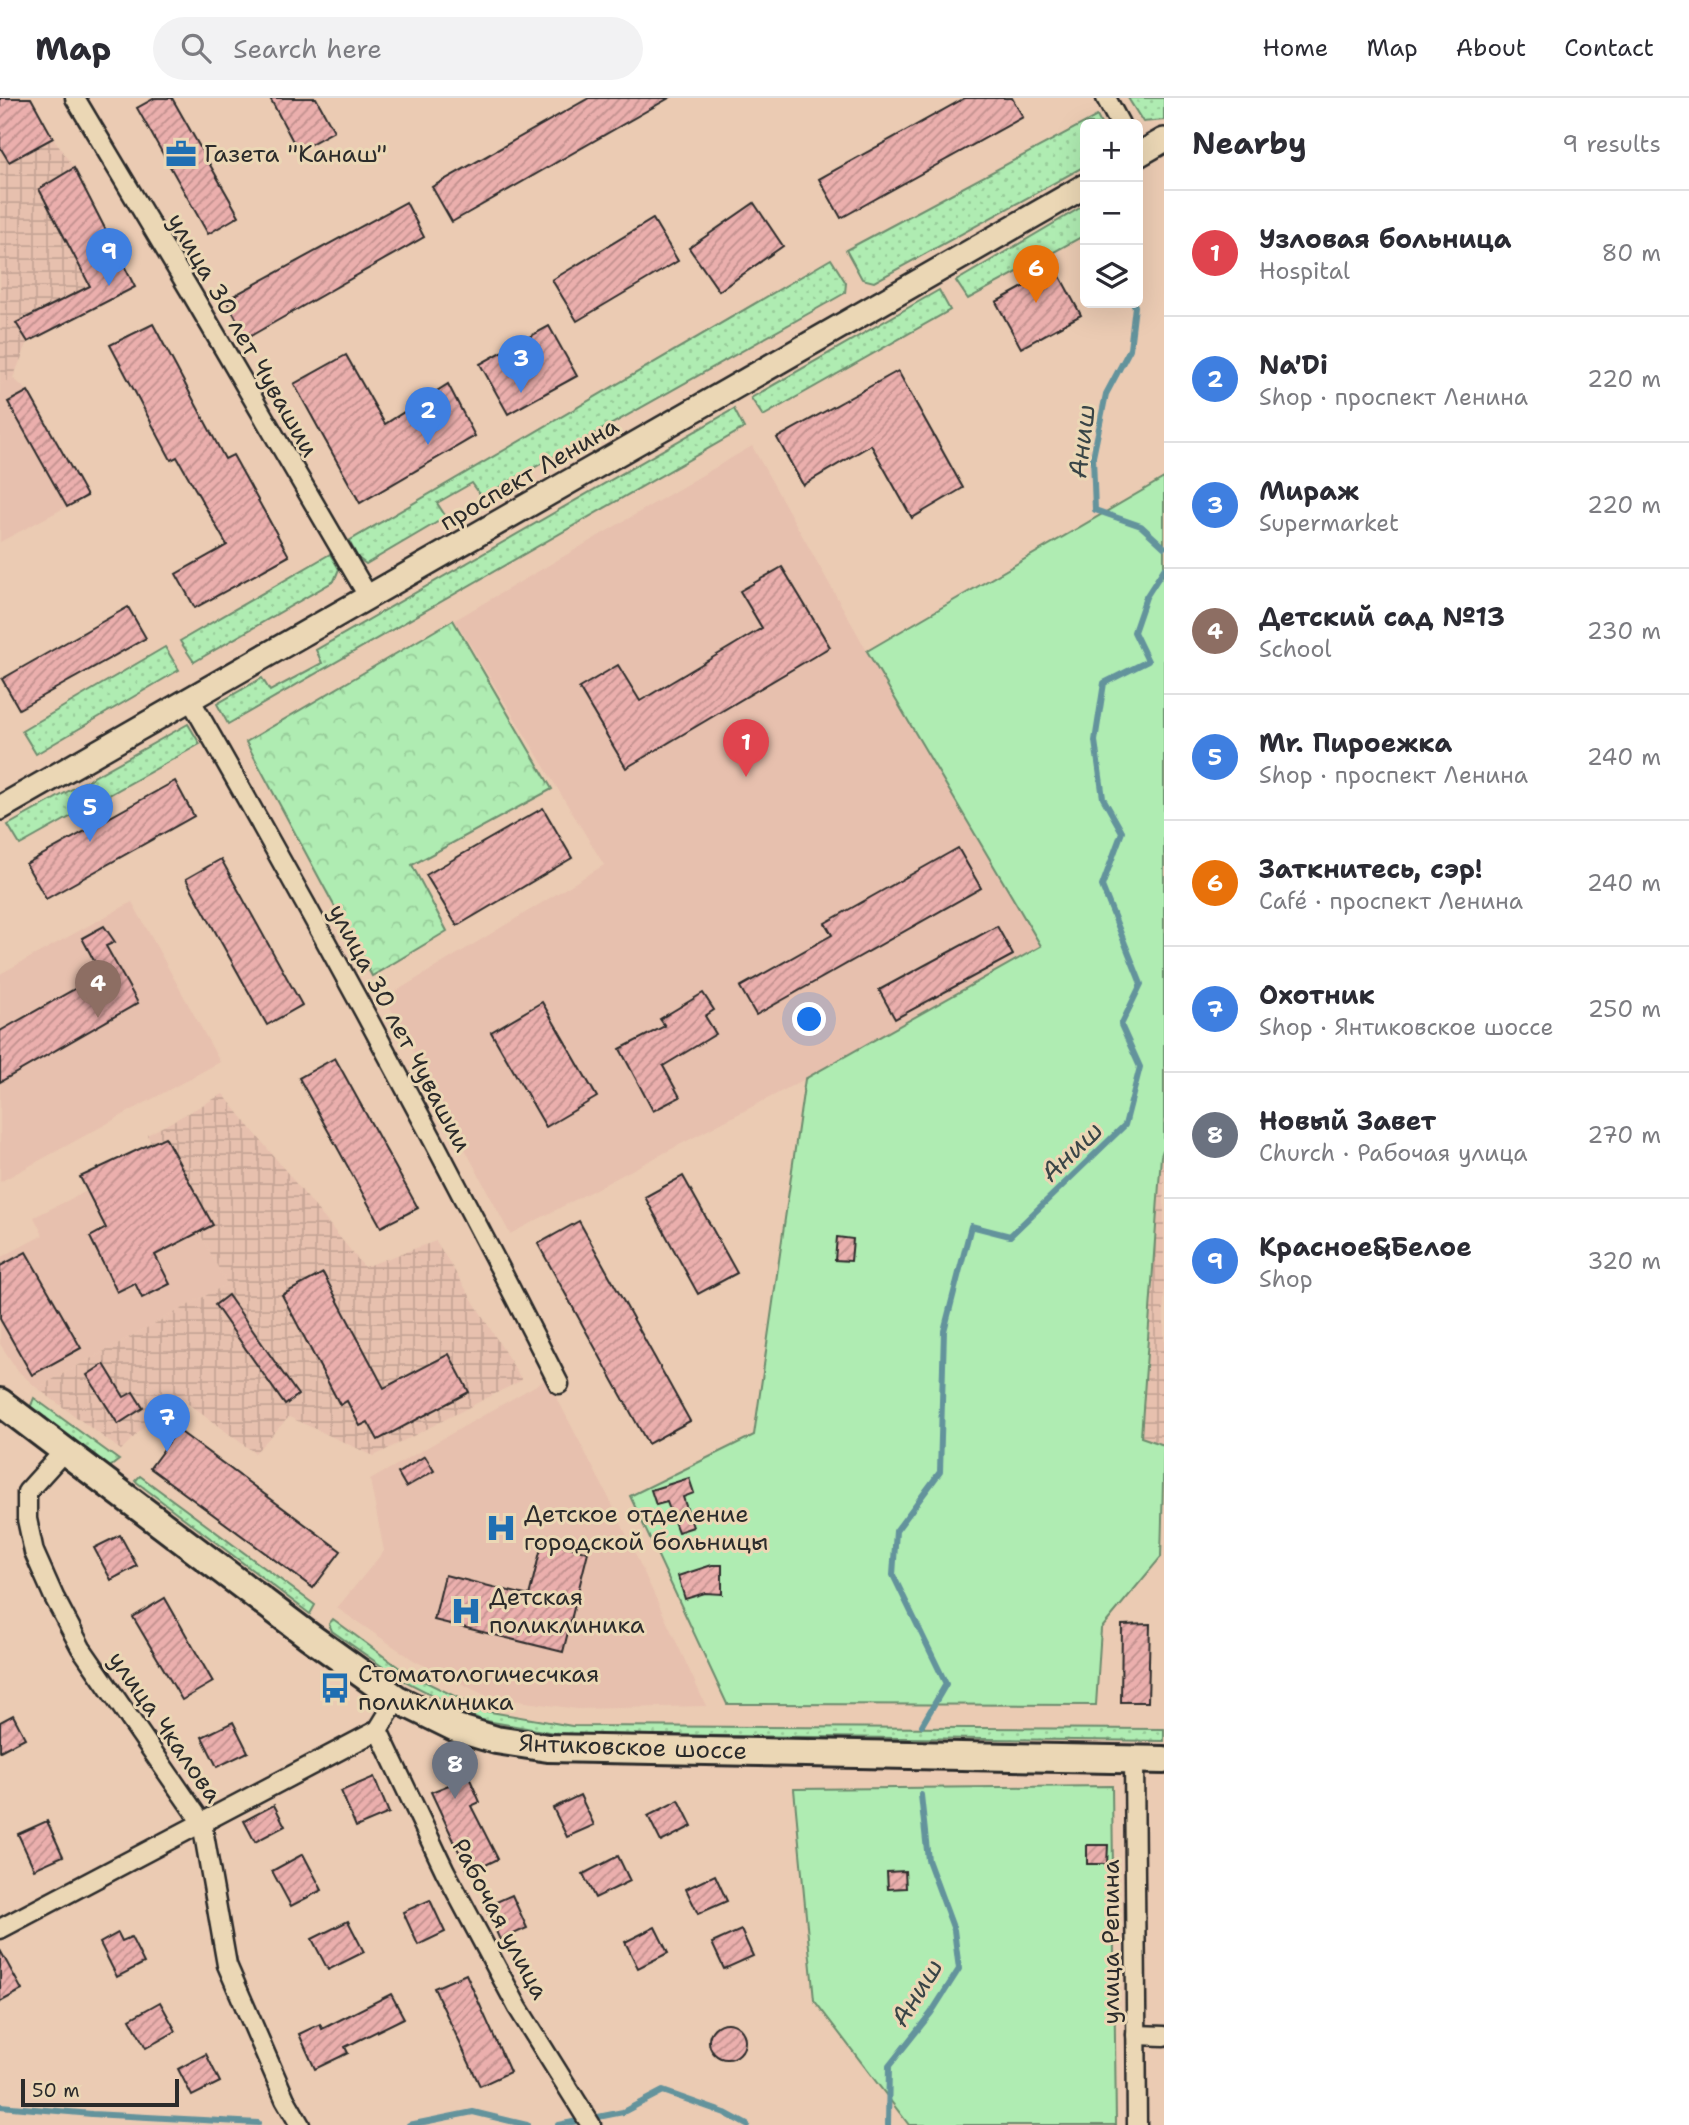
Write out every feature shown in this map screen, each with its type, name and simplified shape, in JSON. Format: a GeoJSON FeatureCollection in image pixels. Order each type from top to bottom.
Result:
{"type":"FeatureCollection","features":[{"type":"Feature","properties":{"kind":"main road","name":"Янтиковское шоссе"},"geometry":{"type":"LineString","coordinates":[[0,1402],[309,1636],[397,1699],[456,1728],[496,1740],[548,1748],[1164,1760]]}},
{"type":"Feature","properties":{"kind":"street","name":"улица 30 лет Чувашии"},"geometry":{"type":"LineString","coordinates":[[75,98],[368,596]]}},
{"type":"Feature","properties":{"kind":"street"},"geometry":{"type":"LineString","coordinates":[[1106,98],[1117,119]]}},
{"type":"Feature","properties":{"kind":"street"},"geometry":{"type":"LineString","coordinates":[[1143,152],[1164,140]]}},
{"type":"Feature","properties":{"kind":"street","name":"проспект Ленина"},"geometry":{"type":"LineString","coordinates":[[0,808],[1080,189]]}},
{"type":"Feature","properties":{"kind":"street","name":"улица 30 лет Чувашии"},"geometry":{"type":"LineString","coordinates":[[190,699],[355,994],[494,1255],[559,1384]]}},
{"type":"Feature","properties":{"kind":"street","name":"улица Чкалова"},"geometry":{"type":"LineString","coordinates":[[65,1450],[27,1492],[27,1519],[34,1552],[81,1648],[201,1823],[227,1965],[285,2099],[300,2125]]}},
{"type":"Feature","properties":{"kind":"street"},"geometry":{"type":"LineString","coordinates":[[0,1929],[377,1730],[397,1699]]}},
{"type":"Feature","properties":{"kind":"street","name":"Рабочая улица"},"geometry":{"type":"LineString","coordinates":[[377,1730],[445,1871],[500,1974],[591,2125]]}},
{"type":"Feature","properties":{"kind":"street","name":"улица Репина"},"geometry":{"type":"LineString","coordinates":[[1135,1758],[1137,2125]]}},
{"type":"Feature","properties":{"kind":"street"},"geometry":{"type":"LineString","coordinates":[[1136,2035],[1164,2036]]}},
{"type":"Feature","properties":{"kind":"shaded area"},"geometry":{"type":"Polygon","coordinates":[[[0,98],[31,98],[53,138],[74,168],[135,287],[28,342],[13,378],[0,384],[0,98]]]}},
{"type":"Feature","properties":{"kind":"shaded area"},"geometry":{"type":"Polygon","coordinates":[[[13,378],[28,391],[87,496],[0,542],[0,384],[13,378]]]}},
{"type":"Feature","properties":{"kind":"shaded area"},"geometry":{"type":"Polygon","coordinates":[[[752,446],[867,651],[1041,946],[805,1079],[510,1234],[385,998],[604,865],[455,620],[752,446]]]}},
{"type":"Feature","properties":{"kind":"shaded area"},"geometry":{"type":"Polygon","coordinates":[[[132,902],[220,1062],[0,1182],[0,974],[132,902]]]}},
{"type":"Feature","properties":{"kind":"shaded area"},"geometry":{"type":"Polygon","coordinates":[[[223,1094],[364,1267],[436,1241],[522,1380],[374,1456],[289,1417],[255,1453],[176,1395],[121,1450],[37,1388],[227,1284],[147,1135],[223,1094]]]}},
{"type":"Feature","properties":{"kind":"shaded area"},"geometry":{"type":"Polygon","coordinates":[[[151,1142],[227,1284],[37,1388],[18,1371],[0,1344],[0,1258],[43,1235],[34,1217],[87,1191],[80,1177],[151,1142]]]}},
{"type":"Feature","properties":{"kind":"shaded area"},"geometry":{"type":"Polygon","coordinates":[[[1164,1147],[1164,1445],[1141,1438],[1161,1156],[1164,1147]]]}},
{"type":"Feature","properties":{"kind":"shaded area","name":"Детское отделение городской больницы"},"geometry":{"type":"Polygon","coordinates":[[[547,1379],[613,1506],[706,1706],[577,1709],[489,1697],[415,1661],[337,1608],[384,1551],[370,1480],[547,1379]]]}},
{"type":"Feature","properties":{"kind":"green space"},"geometry":{"type":"Polygon","coordinates":[[[1128,98],[1164,98],[1164,120],[1143,122],[1128,98]]]}},
{"type":"Feature","properties":{"kind":"green space"},"geometry":{"type":"Polygon","coordinates":[[[1080,125],[1080,169],[874,282],[862,279],[846,250],[1080,125]]]}},
{"type":"Feature","properties":{"kind":"green space"},"geometry":{"type":"Polygon","coordinates":[[[1080,208],[1080,238],[968,299],[956,281],[1080,208]]]}},
{"type":"Feature","properties":{"kind":"green space"},"geometry":{"type":"Polygon","coordinates":[[[831,259],[846,283],[845,293],[482,497],[472,483],[437,503],[446,517],[366,564],[358,558],[349,541],[831,259]]]}},
{"type":"Feature","properties":{"kind":"green space"},"geometry":{"type":"Polygon","coordinates":[[[939,290],[950,310],[763,416],[751,398],[939,290]]]}},
{"type":"Feature","properties":{"kind":"green space"},"geometry":{"type":"Polygon","coordinates":[[[734,409],[744,428],[228,724],[217,704],[262,678],[270,691],[322,663],[316,650],[734,409]]]}},
{"type":"Feature","properties":{"kind":"green space"},"geometry":{"type":"Polygon","coordinates":[[[1164,478],[1164,1147],[1161,1156],[1141,1437],[1164,1445],[1161,1557],[1101,1629],[1096,1705],[727,1704],[630,1496],[754,1435],[805,1079],[1041,946],[867,651],[1164,478]]]}},
{"type":"Feature","properties":{"kind":"green space"},"geometry":{"type":"Polygon","coordinates":[[[330,554],[339,569],[334,581],[194,662],[180,641],[330,554]]]}},
{"type":"Feature","properties":{"kind":"green space"},"geometry":{"type":"Polygon","coordinates":[[[453,620],[552,789],[412,865],[447,931],[372,976],[246,742],[453,620]]]}},
{"type":"Feature","properties":{"kind":"green space"},"geometry":{"type":"Polygon","coordinates":[[[165,647],[179,670],[36,754],[22,731],[165,647]]]}},
{"type":"Feature","properties":{"kind":"green space"},"geometry":{"type":"Polygon","coordinates":[[[188,724],[200,744],[20,845],[8,825],[188,724]]]}},
{"type":"Feature","properties":{"kind":"green space"},"geometry":{"type":"Polygon","coordinates":[[[34,1398],[119,1460],[106,1470],[30,1408],[34,1398]]]}},
{"type":"Feature","properties":{"kind":"green space"},"geometry":{"type":"Polygon","coordinates":[[[140,1476],[315,1605],[310,1614],[135,1481],[140,1476]]]}},
{"type":"Feature","properties":{"kind":"green space"},"geometry":{"type":"Polygon","coordinates":[[[333,1619],[405,1672],[485,1711],[572,1726],[1164,1729],[1164,1741],[560,1734],[481,1720],[397,1677],[332,1631],[329,1624],[333,1619]]]}},
{"type":"Feature","properties":{"kind":"green space"},"geometry":{"type":"Polygon","coordinates":[[[1112,1786],[1116,2125],[909,2125],[814,2000],[794,1789],[1112,1786]]]}},
{"type":"Feature","properties":{"kind":"building"},"geometry":{"type":"Polygon","coordinates":[[[0,98],[31,98],[53,138],[9,162],[0,147],[0,98]]]}},
{"type":"Feature","properties":{"kind":"building"},"geometry":{"type":"Polygon","coordinates":[[[155,98],[172,98],[239,216],[208,234],[137,108],[155,98]]]}},
{"type":"Feature","properties":{"kind":"building"},"geometry":{"type":"Polygon","coordinates":[[[270,98],[316,98],[334,131],[298,151],[270,98]]]}},
{"type":"Feature","properties":{"kind":"building"},"geometry":{"type":"Polygon","coordinates":[[[589,98],[669,98],[452,222],[432,187],[589,98]]]}},
{"type":"Feature","properties":{"kind":"building"},"geometry":{"type":"Polygon","coordinates":[[[965,98],[1012,98],[1023,117],[841,218],[819,179],[965,98]]]}},
{"type":"Feature","properties":{"kind":"building"},"geometry":{"type":"Polygon","coordinates":[[[74,168],[135,287],[28,342],[16,323],[90,286],[39,189],[74,168]]]}},
{"type":"Feature","properties":{"kind":"building"},"geometry":{"type":"Polygon","coordinates":[[[406,202],[424,237],[247,338],[226,300],[406,202]]]}},
{"type":"Feature","properties":{"kind":"building"},"geometry":{"type":"Polygon","coordinates":[[[754,203],[783,246],[719,291],[689,248],[754,203]]]}},
{"type":"Feature","properties":{"kind":"building"},"geometry":{"type":"Polygon","coordinates":[[[653,219],[678,261],[577,321],[552,280],[653,219]]]}},
{"type":"Feature","properties":{"kind":"building"},"geometry":{"type":"Polygon","coordinates":[[[1056,269],[1081,315],[1021,348],[996,302],[1056,269]]]}},
{"type":"Feature","properties":{"kind":"building"},"geometry":{"type":"Polygon","coordinates":[[[153,324],[225,459],[233,455],[289,556],[195,608],[176,574],[227,545],[177,457],[171,460],[110,345],[153,324]]]}},
{"type":"Feature","properties":{"kind":"building"},"geometry":{"type":"Polygon","coordinates":[[[549,326],[577,376],[508,414],[480,364],[549,326]]]}},
{"type":"Feature","properties":{"kind":"building"},"geometry":{"type":"Polygon","coordinates":[[[346,355],[385,424],[448,384],[475,436],[360,503],[294,384],[346,355]]]}},
{"type":"Feature","properties":{"kind":"building"},"geometry":{"type":"Polygon","coordinates":[[[898,371],[963,488],[912,518],[871,445],[803,485],[777,438],[898,371]]]}},
{"type":"Feature","properties":{"kind":"building"},"geometry":{"type":"Polygon","coordinates":[[[28,391],[87,496],[67,507],[8,402],[28,391]]]}},
{"type":"Feature","properties":{"kind":"building"},"geometry":{"type":"Polygon","coordinates":[[[782,567],[830,647],[626,768],[579,688],[618,665],[640,701],[762,628],[740,591],[782,567]]]}},
{"type":"Feature","properties":{"kind":"building"},"geometry":{"type":"Polygon","coordinates":[[[128,607],[146,638],[19,709],[2,679],[128,607]]]}},
{"type":"Feature","properties":{"kind":"building"},"geometry":{"type":"Polygon","coordinates":[[[175,781],[194,816],[46,899],[26,864],[175,781]]]}},
{"type":"Feature","properties":{"kind":"building"},"geometry":{"type":"Polygon","coordinates":[[[543,808],[572,858],[457,926],[426,875],[543,808]]]}},
{"type":"Feature","properties":{"kind":"building"},"geometry":{"type":"Polygon","coordinates":[[[958,848],[981,888],[756,1015],[740,987],[832,935],[825,923],[958,848]]]}},
{"type":"Feature","properties":{"kind":"building"},"geometry":{"type":"Polygon","coordinates":[[[221,859],[302,1005],[267,1025],[186,879],[221,859]]]}},
{"type":"Feature","properties":{"kind":"building"},"geometry":{"type":"Polygon","coordinates":[[[104,926],[115,942],[106,946],[138,1003],[0,1082],[0,1031],[101,974],[82,938],[104,926]]]}},
{"type":"Feature","properties":{"kind":"building"},"geometry":{"type":"Polygon","coordinates":[[[997,926],[1013,955],[895,1019],[879,990],[997,926]]]}},
{"type":"Feature","properties":{"kind":"building"},"geometry":{"type":"Polygon","coordinates":[[[703,993],[714,1010],[705,1016],[716,1034],[663,1066],[680,1097],[653,1111],[620,1049],[665,1026],[660,1019],[703,993]]]}},
{"type":"Feature","properties":{"kind":"building"},"geometry":{"type":"Polygon","coordinates":[[[542,1002],[597,1097],[546,1127],[491,1032],[542,1002]]]}},
{"type":"Feature","properties":{"kind":"building"},"geometry":{"type":"Polygon","coordinates":[[[335,1058],[418,1208],[381,1227],[299,1078],[335,1058]]]}},
{"type":"Feature","properties":{"kind":"building"},"geometry":{"type":"Polygon","coordinates":[[[165,1137],[213,1225],[155,1255],[170,1284],[142,1298],[135,1283],[117,1292],[90,1237],[106,1228],[80,1177],[165,1137]]]}},
{"type":"Feature","properties":{"kind":"building"},"geometry":{"type":"Polygon","coordinates":[[[683,1176],[737,1273],[698,1294],[645,1197],[683,1176]]]}},
{"type":"Feature","properties":{"kind":"building"},"geometry":{"type":"Polygon","coordinates":[[[579,1221],[690,1421],[648,1444],[538,1244],[579,1221]]]}},
{"type":"Feature","properties":{"kind":"building"},"geometry":{"type":"Polygon","coordinates":[[[837,1237],[853,1239],[851,1261],[835,1260],[837,1237]]]}},
{"type":"Feature","properties":{"kind":"building"},"geometry":{"type":"Polygon","coordinates":[[[26,1252],[81,1348],[32,1375],[0,1319],[0,1266],[26,1252]]]}},
{"type":"Feature","properties":{"kind":"building"},"geometry":{"type":"Polygon","coordinates":[[[323,1273],[384,1388],[449,1354],[469,1392],[378,1440],[368,1422],[360,1426],[347,1401],[340,1405],[282,1295],[323,1273]]]}},
{"type":"Feature","properties":{"kind":"building"},"geometry":{"type":"Polygon","coordinates":[[[228,1295],[298,1395],[285,1405],[215,1305],[228,1295]]]}},
{"type":"Feature","properties":{"kind":"building"},"geometry":{"type":"Polygon","coordinates":[[[104,1364],[124,1397],[133,1392],[143,1408],[118,1424],[87,1375],[104,1364]]]}},
{"type":"Feature","properties":{"kind":"building"},"geometry":{"type":"Polygon","coordinates":[[[178,1430],[341,1551],[313,1588],[150,1468],[178,1430]]]}},
{"type":"Feature","properties":{"kind":"building"},"geometry":{"type":"Polygon","coordinates":[[[425,1456],[434,1471],[406,1487],[398,1473],[425,1456]]]}},
{"type":"Feature","properties":{"kind":"building"},"geometry":{"type":"Polygon","coordinates":[[[689,1478],[694,1493],[683,1497],[693,1527],[678,1532],[667,1502],[656,1505],[651,1490],[689,1478]]]}},
{"type":"Feature","properties":{"kind":"building"},"geometry":{"type":"Polygon","coordinates":[[[120,1535],[137,1566],[111,1580],[94,1548],[120,1535]]]}},
{"type":"Feature","properties":{"kind":"building"},"geometry":{"type":"Polygon","coordinates":[[[543,1540],[588,1552],[563,1652],[434,1620],[445,1575],[529,1596],[543,1540]]]}},
{"type":"Feature","properties":{"kind":"building"},"geometry":{"type":"Polygon","coordinates":[[[712,1565],[722,1565],[722,1594],[705,1593],[685,1599],[678,1576],[712,1565]]]}},
{"type":"Feature","properties":{"kind":"building"},"geometry":{"type":"Polygon","coordinates":[[[165,1598],[213,1682],[182,1700],[133,1617],[165,1598]]]}},
{"type":"Feature","properties":{"kind":"building"},"geometry":{"type":"Polygon","coordinates":[[[1150,1624],[1148,1702],[1121,1702],[1122,1625],[1150,1624]]]}},
{"type":"Feature","properties":{"kind":"building"},"geometry":{"type":"Polygon","coordinates":[[[13,1715],[25,1738],[0,1751],[0,1722],[13,1715]]]}},
{"type":"Feature","properties":{"kind":"building"},"geometry":{"type":"Polygon","coordinates":[[[233,1722],[248,1752],[217,1767],[202,1737],[233,1722]]]}},
{"type":"Feature","properties":{"kind":"building"},"geometry":{"type":"Polygon","coordinates":[[[374,1777],[389,1813],[356,1827],[341,1791],[374,1777]]]}},
{"type":"Feature","properties":{"kind":"building"},"geometry":{"type":"Polygon","coordinates":[[[469,1777],[480,1802],[471,1806],[498,1859],[469,1873],[431,1792],[469,1777]]]}},
{"type":"Feature","properties":{"kind":"building"},"geometry":{"type":"Polygon","coordinates":[[[580,1795],[594,1825],[567,1837],[553,1808],[580,1795]]]}},
{"type":"Feature","properties":{"kind":"building"},"geometry":{"type":"Polygon","coordinates":[[[679,1800],[692,1826],[661,1842],[648,1816],[679,1800]]]}},
{"type":"Feature","properties":{"kind":"building"},"geometry":{"type":"Polygon","coordinates":[[[274,1805],[285,1826],[255,1842],[244,1821],[274,1805]]]}},
{"type":"Feature","properties":{"kind":"building"},"geometry":{"type":"Polygon","coordinates":[[[47,1821],[63,1856],[34,1869],[18,1834],[47,1821]]]}},
{"type":"Feature","properties":{"kind":"building"},"geometry":{"type":"Polygon","coordinates":[[[1087,1845],[1108,1845],[1107,1864],[1087,1864],[1087,1845]]]}},
{"type":"Feature","properties":{"kind":"building"},"geometry":{"type":"Polygon","coordinates":[[[303,1854],[322,1890],[291,1906],[272,1871],[303,1854]]]}},
{"type":"Feature","properties":{"kind":"building"},"geometry":{"type":"Polygon","coordinates":[[[618,1856],[630,1881],[595,1898],[583,1874],[618,1856]]]}},
{"type":"Feature","properties":{"kind":"building"},"geometry":{"type":"Polygon","coordinates":[[[905,1871],[906,1888],[888,1889],[887,1872],[905,1871]]]}},
{"type":"Feature","properties":{"kind":"building"},"geometry":{"type":"Polygon","coordinates":[[[715,1875],[727,1901],[698,1914],[686,1889],[715,1875]]]}},
{"type":"Feature","properties":{"kind":"building"},"geometry":{"type":"Polygon","coordinates":[[[512,1895],[527,1928],[500,1940],[485,1907],[512,1895]]]}},
{"type":"Feature","properties":{"kind":"building"},"geometry":{"type":"Polygon","coordinates":[[[430,1900],[445,1932],[418,1945],[403,1912],[430,1900]]]}},
{"type":"Feature","properties":{"kind":"building"},"geometry":{"type":"Polygon","coordinates":[[[348,1921],[364,1952],[328,1970],[312,1939],[348,1921]]]}},
{"type":"Feature","properties":{"kind":"building"},"geometry":{"type":"Polygon","coordinates":[[[655,1927],[668,1953],[638,1968],[625,1942],[655,1927]]]}},
{"type":"Feature","properties":{"kind":"building"},"geometry":{"type":"Polygon","coordinates":[[[741,1930],[753,1956],[724,1969],[712,1943],[741,1930]]]}},
{"type":"Feature","properties":{"kind":"building"},"geometry":{"type":"Polygon","coordinates":[[[118,1933],[122,1941],[131,1937],[144,1963],[117,1977],[100,1943],[118,1933]]]}},
{"type":"Feature","properties":{"kind":"building"},"geometry":{"type":"Polygon","coordinates":[[[0,1950],[22,1990],[0,2002],[0,1950]]]}},
{"type":"Feature","properties":{"kind":"building"},"geometry":{"type":"Polygon","coordinates":[[[466,1974],[510,2072],[480,2086],[434,1988],[466,1974]]]}},
{"type":"Feature","properties":{"kind":"building"},"geometry":{"type":"Polygon","coordinates":[[[391,1994],[404,2018],[345,2047],[348,2053],[315,2069],[299,2034],[320,2024],[322,2029],[391,1994]]]}},
{"type":"Feature","properties":{"kind":"building"},"geometry":{"type":"Polygon","coordinates":[[[160,2002],[176,2031],[146,2048],[130,2019],[160,2002]]]}},
{"type":"Feature","properties":{"kind":"building"},"geometry":{"type":"Polygon","coordinates":[[[727,2023],[740,2028],[745,2041],[740,2054],[727,2059],[714,2054],[709,2041],[714,2028],[727,2023]]]}},
{"type":"Feature","properties":{"kind":"building"},"geometry":{"type":"Polygon","coordinates":[[[206,2054],[220,2082],[192,2096],[178,2069],[206,2054]]]}},
{"type":"Feature","properties":{"kind":"waterway","name":"Аниш"},"geometry":{"type":"LineString","coordinates":[[1135,308],[1130,349],[1106,394],[1093,457],[1095,510],[1141,526],[1164,547]]}},
{"type":"Feature","properties":{"kind":"waterway","name":"Аниш"},"geometry":{"type":"LineString","coordinates":[[922,1725],[946,1684],[893,1575],[896,1531],[940,1472],[944,1331],[971,1226],[1010,1236],[1125,1125],[1140,1067],[1121,1025],[1141,984],[1102,886],[1122,832],[1103,798],[1095,741],[1104,683],[1148,661],[1134,632],[1146,597],[1164,569]]}},
{"type":"Feature","properties":{"kind":"waterway","name":"Аниш"},"geometry":{"type":"LineString","coordinates":[[888,2125],[889,2066],[931,2013],[959,1969],[954,1930],[928,1860],[921,1795]]}},
{"type":"Feature","properties":{"kind":"waterway"},"geometry":{"type":"LineString","coordinates":[[558,2125],[623,2112],[663,2091],[725,2113],[747,2125]]}},
{"type":"Feature","properties":{"kind":"waterway"},"geometry":{"type":"LineString","coordinates":[[0,2106],[258,2123]]}},
{"type":"Feature","properties":{"kind":"waterway"},"geometry":{"type":"LineString","coordinates":[[409,2125],[473,2112],[527,2125]]}},
{"type":"Feature","properties":{"kind":"place","name":"Газета \"Канаш\""},"geometry":{"type":"Point","coordinates":[181,154]}},
{"type":"Feature","properties":{"kind":"place","name":"Красное&Белое"},"geometry":{"type":"Point","coordinates":[109,286]}},
{"type":"Feature","properties":{"kind":"place","name":"Заткнитесь, сэр!"},"geometry":{"type":"Point","coordinates":[1036,303]}},
{"type":"Feature","properties":{"kind":"place","name":"Мираж"},"geometry":{"type":"Point","coordinates":[521,393]}},
{"type":"Feature","properties":{"kind":"place","name":"Na'Di"},"geometry":{"type":"Point","coordinates":[428,445]}},
{"type":"Feature","properties":{"kind":"place","name":"Узловая больница"},"geometry":{"type":"Point","coordinates":[746,777]}},
{"type":"Feature","properties":{"kind":"place","name":"Mr. Пироежка"},"geometry":{"type":"Point","coordinates":[90,842]}},
{"type":"Feature","properties":{"kind":"place","name":"Детский сад №13"},"geometry":{"type":"Point","coordinates":[98,1018]}},
{"type":"Feature","properties":{"kind":"place","name":"Охотник"},"geometry":{"type":"Point","coordinates":[167,1452]}},
{"type":"Feature","properties":{"kind":"place","name":"Детское отделение городской больницы"},"geometry":{"type":"Point","coordinates":[501,1528]}},
{"type":"Feature","properties":{"kind":"place","name":"Детская поликлиника"},"geometry":{"type":"Point","coordinates":[466,1611]}},
{"type":"Feature","properties":{"kind":"place","name":"Стоматологичесчкая поликлиника"},"geometry":{"type":"Point","coordinates":[335,1688]}},
{"type":"Feature","properties":{"kind":"place","name":"Новый Завет"},"geometry":{"type":"Point","coordinates":[455,1799]}}]}
